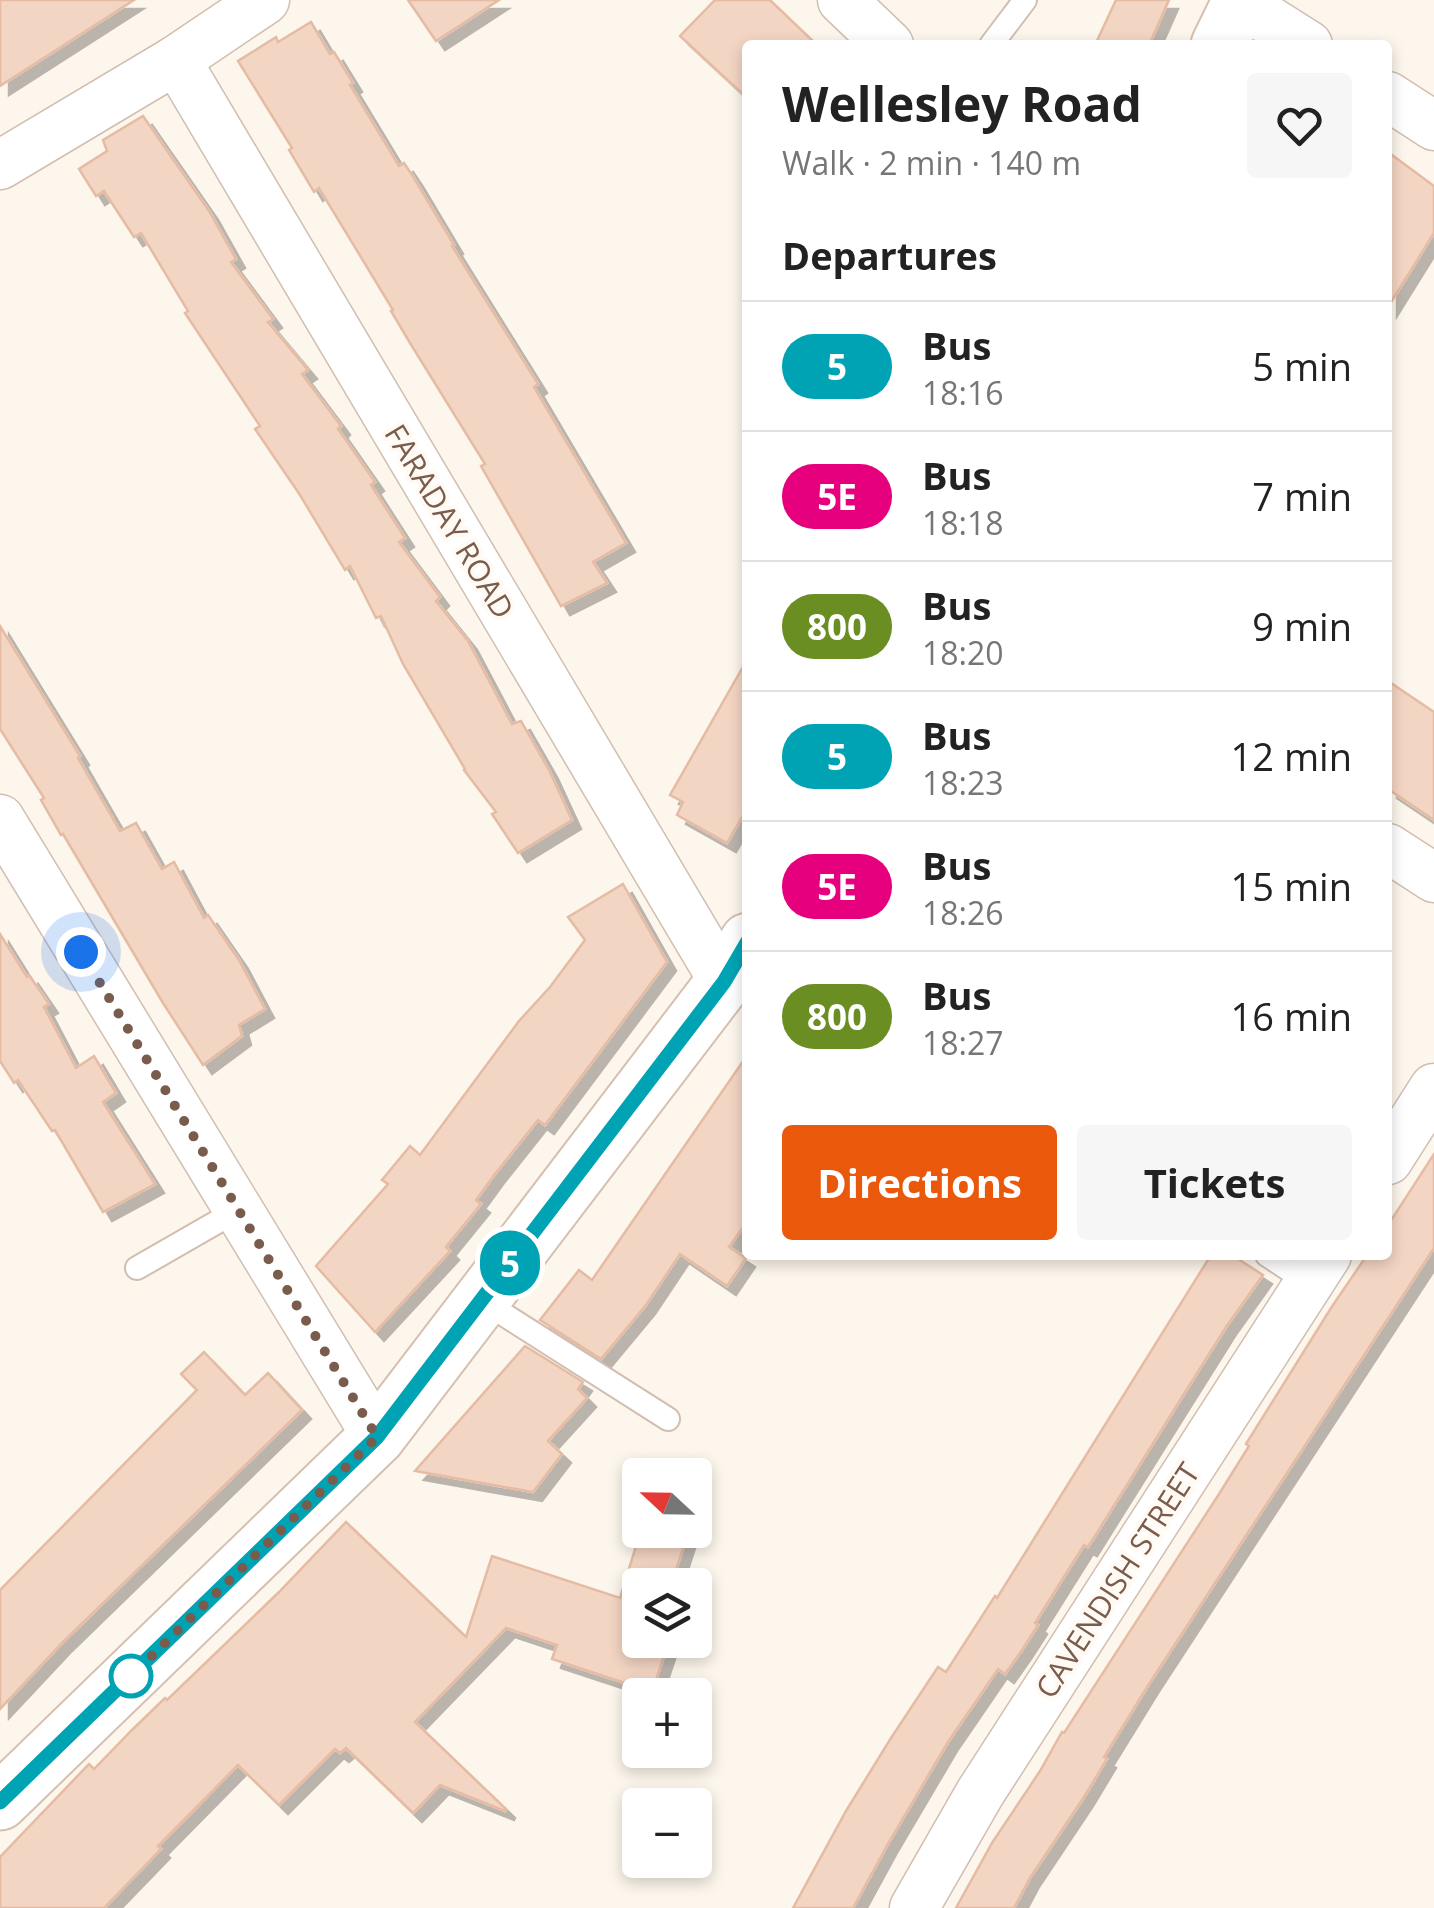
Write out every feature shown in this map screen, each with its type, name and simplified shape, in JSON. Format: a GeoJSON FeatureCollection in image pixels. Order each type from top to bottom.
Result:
{"type":"FeatureCollection","features":[{"type":"Feature","properties":{"kind":"main road"},"geometry":{"type":"LineString","coordinates":[[0,1802],[377,1437],[736,962]]}},
{"type":"Feature","properties":{"kind":"street"},"geometry":{"type":"LineString","coordinates":[[0,165],[176,60],[265,0]]}},
{"type":"Feature","properties":{"kind":"street"},"geometry":{"type":"LineString","coordinates":[[842,0],[885,40]]}},
{"type":"Feature","properties":{"kind":"street"},"geometry":{"type":"LineString","coordinates":[[1233,16],[1295,40]]}},
{"type":"Feature","properties":{"kind":"street","name":"FARADAY ROAD"},"geometry":{"type":"LineString","coordinates":[[176,60],[736,962]]}},
{"type":"Feature","properties":{"kind":"street"},"geometry":{"type":"LineString","coordinates":[[1392,99],[1434,126]]}},
{"type":"Feature","properties":{"kind":"street"},"geometry":{"type":"LineString","coordinates":[[0,819],[377,1437]]}},
{"type":"Feature","properties":{"kind":"street"},"geometry":{"type":"LineString","coordinates":[[1392,851],[1434,878]]}},
{"type":"Feature","properties":{"kind":"street"},"geometry":{"type":"LineString","coordinates":[[1392,1154],[1434,1088]]}},
{"type":"Feature","properties":{"kind":"street","name":"CAVENDISH STREET"},"geometry":{"type":"LineString","coordinates":[[914,1908],[980,1794],[1318,1269]]}},
{"type":"Feature","properties":{"kind":"lane"},"geometry":{"type":"LineString","coordinates":[[995,40],[1025,0]]}},
{"type":"Feature","properties":{"kind":"lane"},"geometry":{"type":"LineString","coordinates":[[137,1268],[238,1210]]}},
{"type":"Feature","properties":{"kind":"lane"},"geometry":{"type":"LineString","coordinates":[[1286,1260],[1318,1269]]}},
{"type":"Feature","properties":{"kind":"lane"},"geometry":{"type":"LineString","coordinates":[[482,1300],[668,1418]]}},
{"type":"Feature","properties":{"kind":"building"},"geometry":{"type":"Polygon","coordinates":[[[0,0],[134,0],[0,86],[0,0]]]}},
{"type":"Feature","properties":{"kind":"building"},"geometry":{"type":"Polygon","coordinates":[[[408,0],[499,0],[436,41],[408,0]]]}},
{"type":"Feature","properties":{"kind":"building"},"geometry":{"type":"Polygon","coordinates":[[[715,0],[770,0],[812,40],[742,40],[742,93],[680,36],[715,0]]]}},
{"type":"Feature","properties":{"kind":"building"},"geometry":{"type":"Polygon","coordinates":[[[1116,0],[1169,0],[1151,40],[1097,40],[1116,0]]]}},
{"type":"Feature","properties":{"kind":"building"},"geometry":{"type":"Polygon","coordinates":[[[311,22],[353,83],[350,85],[399,166],[404,163],[414,178],[538,384],[534,387],[626,543],[593,562],[607,583],[561,606],[481,466],[485,464],[319,188],[314,192],[289,150],[292,148],[238,61],[276,37],[278,42],[311,22]]]}},
{"type":"Feature","properties":{"kind":"building"},"geometry":{"type":"Polygon","coordinates":[[[143,116],[209,211],[236,259],[231,262],[273,319],[268,322],[308,370],[302,374],[341,426],[338,429],[375,482],[371,485],[405,538],[399,542],[440,597],[436,601],[468,641],[512,724],[521,721],[549,770],[572,820],[518,853],[492,814],[496,812],[464,770],[403,664],[381,616],[376,618],[350,566],[345,570],[255,429],[260,426],[185,313],[188,311],[141,233],[134,237],[104,191],[96,196],[79,169],[107,151],[103,140],[143,116]]]}},
{"type":"Feature","properties":{"kind":"building"},"geometry":{"type":"Polygon","coordinates":[[[1392,155],[1434,186],[1434,233],[1392,301],[1392,155]]]}},
{"type":"Feature","properties":{"kind":"building"},"geometry":{"type":"Polygon","coordinates":[[[0,626],[80,756],[120,831],[136,823],[162,869],[174,862],[204,918],[208,915],[239,960],[265,1009],[239,1025],[242,1036],[203,1065],[0,729],[0,626]]]}},
{"type":"Feature","properties":{"kind":"building"},"geometry":{"type":"Polygon","coordinates":[[[742,669],[742,817],[727,843],[677,815],[683,802],[670,795],[742,669]]]}},
{"type":"Feature","properties":{"kind":"building"},"geometry":{"type":"Polygon","coordinates":[[[1392,684],[1434,712],[1434,820],[1392,792],[1392,684]]]}},
{"type":"Feature","properties":{"kind":"building"},"geometry":{"type":"Polygon","coordinates":[[[623,884],[667,962],[545,1125],[538,1120],[495,1174],[476,1200],[481,1204],[446,1247],[450,1251],[375,1332],[316,1266],[388,1184],[382,1180],[410,1146],[420,1155],[519,1021],[585,940],[568,917],[623,884]]]}},
{"type":"Feature","properties":{"kind":"building"},"geometry":{"type":"Polygon","coordinates":[[[0,934],[49,1004],[44,1007],[76,1068],[94,1056],[116,1093],[103,1102],[155,1184],[103,1212],[55,1130],[0,1061],[0,934]]]}},
{"type":"Feature","properties":{"kind":"building"},"geometry":{"type":"Polygon","coordinates":[[[742,1063],[742,1229],[729,1247],[745,1260],[727,1286],[680,1254],[646,1305],[601,1359],[540,1320],[579,1270],[592,1280],[742,1063]]]}},
{"type":"Feature","properties":{"kind":"building"},"geometry":{"type":"Polygon","coordinates":[[[1434,1154],[1434,1248],[1149,1684],[1014,1908],[956,1908],[992,1843],[1219,1494],[1331,1308],[1364,1260],[1392,1260],[1392,1219],[1434,1154]]]}},
{"type":"Feature","properties":{"kind":"building"},"geometry":{"type":"Polygon","coordinates":[[[1208,1260],[1240,1260],[1263,1275],[1088,1547],[1084,1545],[1022,1650],[1005,1674],[998,1669],[948,1742],[853,1908],[793,1908],[891,1738],[938,1667],[946,1672],[997,1598],[1208,1260]]]}},
{"type":"Feature","properties":{"kind":"building"},"geometry":{"type":"Polygon","coordinates":[[[525,1346],[583,1382],[578,1389],[587,1398],[548,1441],[562,1454],[533,1492],[415,1471],[525,1346]]]}},
{"type":"Feature","properties":{"kind":"building"},"geometry":{"type":"Polygon","coordinates":[[[204,1352],[245,1395],[268,1373],[302,1410],[63,1642],[0,1709],[0,1590],[197,1390],[181,1374],[204,1352]]]}},
{"type":"Feature","properties":{"kind":"building"},"geometry":{"type":"Polygon","coordinates":[[[346,1522],[466,1637],[492,1556],[620,1598],[622,1592],[622,1658],[663,1658],[657,1678],[622,1678],[622,1682],[552,1659],[557,1645],[506,1628],[415,1722],[505,1811],[440,1785],[413,1813],[346,1748],[340,1753],[335,1749],[279,1805],[238,1765],[104,1908],[0,1908],[0,1857],[89,1764],[94,1769],[279,1592],[346,1522]]]}},
{"type":"Feature","properties":{"kind":"building"},"geometry":{"type":"Polygon","coordinates":[[[635,1548],[683,1548],[677,1568],[629,1568],[635,1548]]]}},
{"type":"Feature","properties":{"kind":"bus line","name":"5"},"geometry":{"type":"LineString","coordinates":[[0,1802],[377,1437],[724,982],[742,951]]}},
{"type":"Feature","properties":{"kind":"route"},"geometry":{"type":"LineString","coordinates":[[81,952],[377,1437],[131,1676]]}}]}
